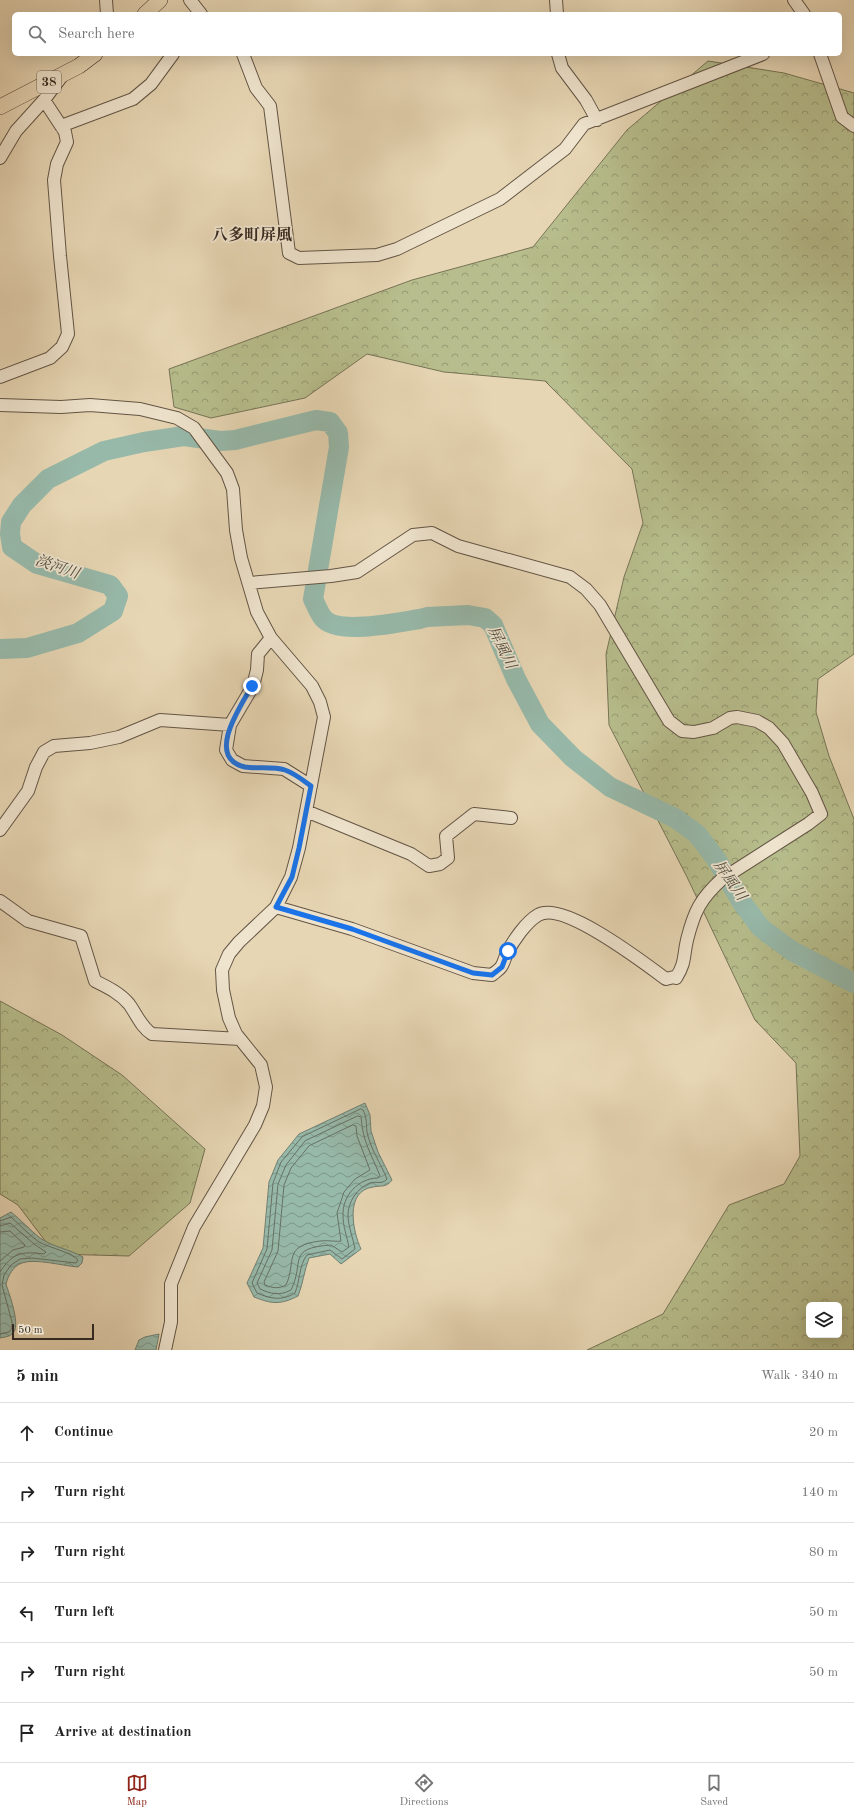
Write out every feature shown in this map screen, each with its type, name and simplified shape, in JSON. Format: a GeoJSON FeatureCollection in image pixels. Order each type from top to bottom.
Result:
{"type":"FeatureCollection","features":[{"type":"Feature","properties":{"kind":"main road"},"geometry":{"type":"LineString","coordinates":[[146,12],[160,0]]}},
{"type":"Feature","properties":{"kind":"main road","name":"38"},"geometry":{"type":"LineString","coordinates":[[0,107],[62,76],[92,56]]}},
{"type":"Feature","properties":{"kind":"street"},"geometry":{"type":"LineString","coordinates":[[106,0],[107,12]]}},
{"type":"Feature","properties":{"kind":"street"},"geometry":{"type":"LineString","coordinates":[[190,0],[199,12]]}},
{"type":"Feature","properties":{"kind":"street"},"geometry":{"type":"LineString","coordinates":[[556,0],[557,12]]}},
{"type":"Feature","properties":{"kind":"street"},"geometry":{"type":"LineString","coordinates":[[794,0],[803,12]]}},
{"type":"Feature","properties":{"kind":"street"},"geometry":{"type":"LineString","coordinates":[[61,126],[133,99],[151,84],[172,56]]}},
{"type":"Feature","properties":{"kind":"street"},"geometry":{"type":"LineString","coordinates":[[244,56],[256,88],[270,106],[289,253],[298,258],[377,255],[397,249],[500,199],[565,149],[584,124],[758,56]]}},
{"type":"Feature","properties":{"kind":"street"},"geometry":{"type":"LineString","coordinates":[[559,56],[562,68],[586,100],[596,120]]}},
{"type":"Feature","properties":{"kind":"street"},"geometry":{"type":"LineString","coordinates":[[821,56],[842,117],[854,126]]}},
{"type":"Feature","properties":{"kind":"street"},"geometry":{"type":"LineString","coordinates":[[0,158],[16,131],[44,100],[62,76]]}},
{"type":"Feature","properties":{"kind":"street"},"geometry":{"type":"LineString","coordinates":[[0,377],[50,358],[62,347],[68,334],[54,180],[57,164],[66,142],[65,132],[44,100]]}},
{"type":"Feature","properties":{"kind":"street"},"geometry":{"type":"LineString","coordinates":[[0,405],[61,407],[90,405],[140,409],[177,418],[194,428],[226,473],[233,488],[236,530],[241,558],[257,612],[271,638],[312,686],[324,717],[323,730],[292,877],[276,907],[239,942],[229,954],[222,970],[223,990],[229,1018],[240,1039],[261,1065],[266,1087],[263,1106],[255,1125],[194,1227],[171,1284],[171,1322],[164,1350]]}},
{"type":"Feature","properties":{"kind":"street"},"geometry":{"type":"LineString","coordinates":[[249,584],[357,572],[413,535],[432,533],[458,546],[570,577],[586,589],[600,605],[669,721],[682,731],[694,732],[713,728],[730,718],[737,717],[757,721],[769,728],[783,743],[812,793],[821,814],[808,824],[722,879],[714,886],[698,906],[687,941],[683,966],[676,978],[666,979],[595,929],[552,912],[538,915],[519,933],[508,951],[502,967],[492,975],[473,973],[352,929],[276,907]]}},
{"type":"Feature","properties":{"kind":"street"},"geometry":{"type":"LineString","coordinates":[[271,638],[258,654],[257,670],[252,686],[230,725],[226,750],[232,760],[243,766],[284,769],[311,786]]}},
{"type":"Feature","properties":{"kind":"street"},"geometry":{"type":"LineString","coordinates":[[0,830],[28,791],[36,767],[44,752],[54,746],[90,743],[119,736],[160,720],[230,725]]}},
{"type":"Feature","properties":{"kind":"street"},"geometry":{"type":"LineString","coordinates":[[306,811],[411,854],[429,866],[440,864],[448,858],[446,836],[474,814],[511,818]]}},
{"type":"Feature","properties":{"kind":"street"},"geometry":{"type":"LineString","coordinates":[[0,901],[28,921],[81,936],[95,980],[117,992],[128,1004],[145,1029],[152,1034],[240,1039]]}},
{"type":"Feature","properties":{"kind":"green space"},"geometry":{"type":"Polygon","coordinates":[[[708,61],[784,73],[854,93],[854,654],[818,679],[816,712],[829,756],[854,819],[854,1350],[587,1350],[663,1314],[729,1205],[784,1184],[800,1156],[796,1063],[755,1020],[687,877],[609,725],[606,654],[624,577],[643,523],[632,469],[545,381],[444,372],[367,354],[305,398],[211,418],[174,407],[169,369],[412,280],[533,247],[627,130],[708,61]]]}},
{"type":"Feature","properties":{"kind":"green space"},"geometry":{"type":"Polygon","coordinates":[[[0,1001],[62,1035],[122,1075],[205,1149],[190,1203],[129,1256],[55,1254],[18,1205],[0,1194],[0,1001]]]}},
{"type":"Feature","properties":{"kind":"water"},"geometry":{"type":"Polygon","coordinates":[[[365,1103],[370,1115],[371,1131],[378,1152],[392,1180],[386,1185],[364,1190],[358,1196],[354,1204],[353,1213],[355,1233],[361,1249],[341,1264],[330,1254],[309,1258],[298,1296],[292,1299],[281,1302],[271,1302],[254,1297],[247,1283],[263,1248],[269,1182],[278,1160],[299,1134],[365,1103]]]}},
{"type":"Feature","properties":{"kind":"water"},"geometry":{"type":"Polygon","coordinates":[[[11,1212],[40,1238],[50,1244],[83,1257],[82,1263],[78,1267],[34,1261],[22,1263],[16,1266],[6,1284],[14,1310],[16,1325],[15,1330],[9,1336],[0,1338],[0,1218],[11,1212]]]}},
{"type":"Feature","properties":{"kind":"water"},"geometry":{"type":"Polygon","coordinates":[[[159,1334],[156,1350],[135,1350],[139,1340],[159,1334]]]}},
{"type":"Feature","properties":{"kind":"waterway","name":"屏風川"},"geometry":{"type":"LineString","coordinates":[[0,649],[27,648],[78,633],[113,611],[118,596],[110,585],[37,564],[12,547],[10,534],[11,522],[22,505],[48,479],[104,451],[144,442],[184,436],[220,441],[235,440],[316,420],[330,422],[338,433],[339,447],[313,599],[323,618],[331,623],[341,626],[354,627],[384,625],[427,617],[468,615],[485,618],[493,625],[516,679],[540,724],[573,758],[610,787],[675,818],[697,834],[716,859],[743,904],[761,928],[792,951],[854,983]]}},
{"type":"Feature","properties":{"kind":"district","name":"八多町屏風"},"geometry":{"type":"Point","coordinates":[252,236]}},
{"type":"Feature","properties":{"kind":"route"},"geometry":{"type":"LineString","coordinates":[[252,686],[230,725],[226,750],[232,760],[243,766],[284,769],[311,786],[292,877],[276,907],[352,929],[473,973],[492,975],[502,967],[508,951]]}},
{"type":"Feature","properties":{"kind":"water label","name":"淡河川"},"geometry":{"type":"Point","coordinates":[57,568]}}]}
